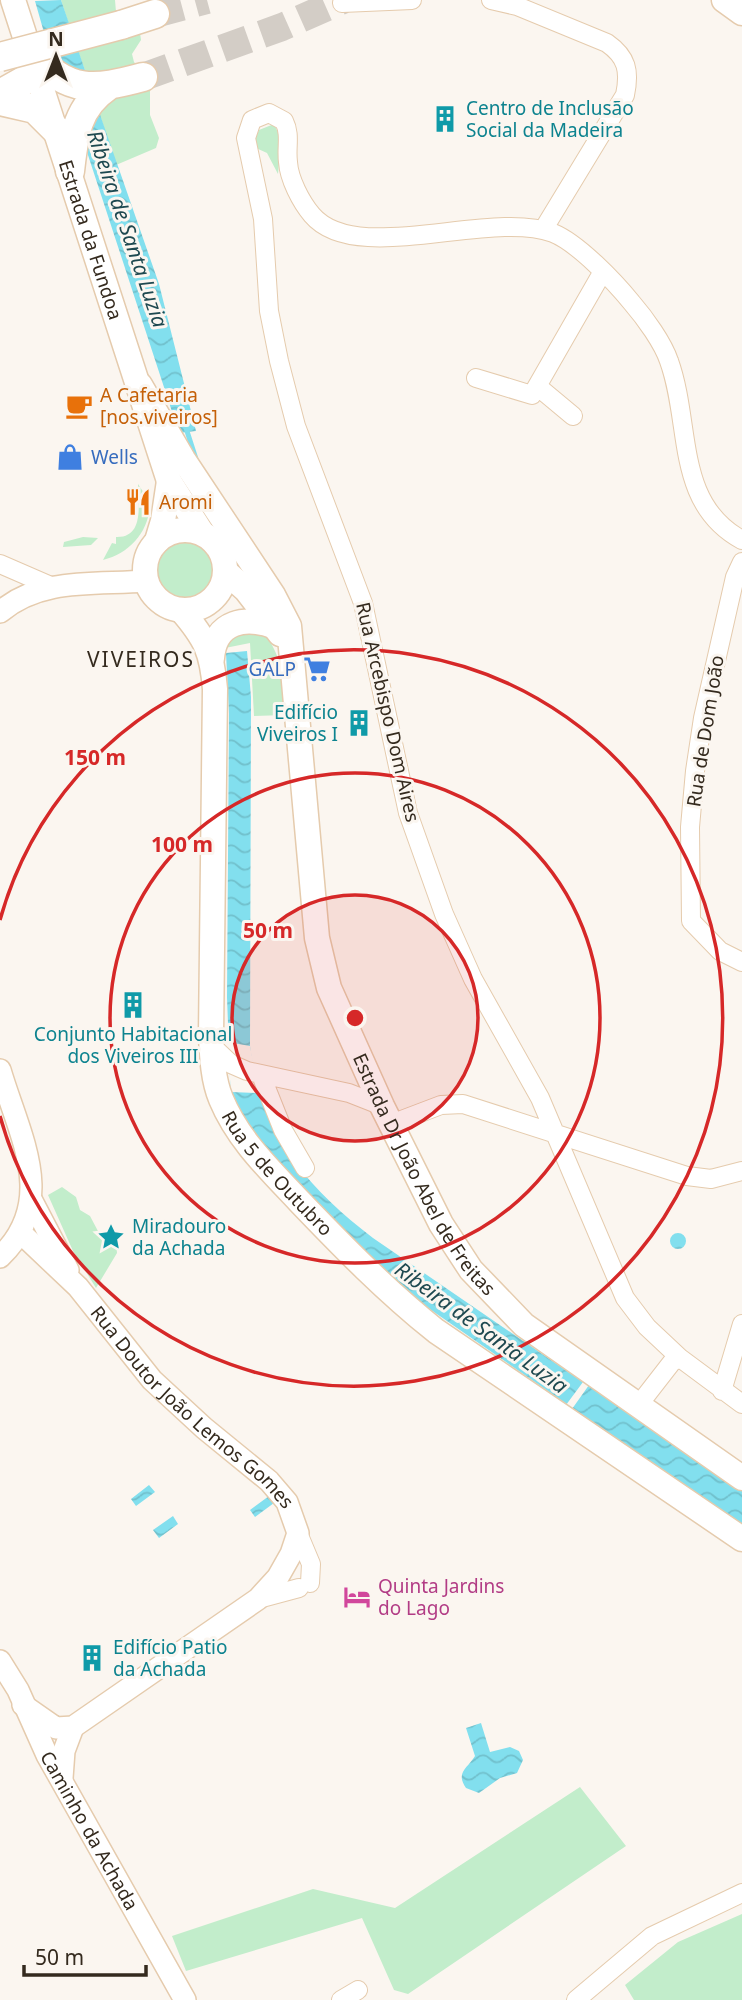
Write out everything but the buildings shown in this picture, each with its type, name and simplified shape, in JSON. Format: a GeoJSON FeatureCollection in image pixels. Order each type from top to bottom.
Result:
{"type":"FeatureCollection","features":[{"type":"Feature","properties":{"kind":"highway"},"geometry":{"type":"LineString","coordinates":[[0,57],[121,25],[155,13]]}},
{"type":"Feature","properties":{"kind":"highway"},"geometry":{"type":"LineString","coordinates":[[0,94],[43,66],[80,86],[107,87],[143,77]]}},
{"type":"Feature","properties":{"kind":"highway"},"geometry":{"type":"LineString","coordinates":[[64,135],[82,111],[107,87]]}},
{"type":"Feature","properties":{"kind":"highway"},"geometry":{"type":"LineString","coordinates":[[0,101],[35,109],[64,135],[70,172]]}},
{"type":"Feature","properties":{"kind":"main road"},"geometry":{"type":"LineString","coordinates":[[13,0],[43,66],[64,135]]}},
{"type":"Feature","properties":{"kind":"main road"},"geometry":{"type":"LineString","coordinates":[[724,0],[742,13]]}},
{"type":"Feature","properties":{"kind":"main road","name":"Estrada da Fundoa"},"geometry":{"type":"LineString","coordinates":[[70,172],[169,481],[157,541]]}},
{"type":"Feature","properties":{"kind":"main road","name":"Estrada Dr João Abel de Freitas"},"geometry":{"type":"LineString","coordinates":[[140,385],[183,459],[214,529],[273,595],[289,626],[317,938],[329,988],[365,1069],[441,1224],[494,1297],[524,1325],[637,1407],[742,1478]]}},
{"type":"Feature","properties":{"kind":"main road","name":"Estrada da Fundoa"},"geometry":{"type":"LineString","coordinates":[[169,481],[214,529]]}},
{"type":"Feature","properties":{"kind":"main road"},"geometry":{"type":"LineString","coordinates":[[214,529],[226,572],[222,588],[212,600],[199,608],[181,610],[158,600],[146,580],[146,559],[157,541],[174,531],[214,529]]}},
{"type":"Feature","properties":{"kind":"main road","name":"Estrada Dr João Abel de Freitas"},"geometry":{"type":"LineString","coordinates":[[226,572],[246,590],[276,627],[294,666]]}},
{"type":"Feature","properties":{"kind":"main road","name":"Rua 5 de Outubro"},"geometry":{"type":"LineString","coordinates":[[181,610],[202,636],[212,658],[215,689],[211,1045],[217,1090],[229,1118],[250,1148],[376,1282],[436,1331],[742,1539]]}},
{"type":"Feature","properties":{"kind":"main road"},"geometry":{"type":"LineString","coordinates":[[212,658],[215,640],[233,625],[276,627]]}},
{"type":"Feature","properties":{"kind":"street"},"geometry":{"type":"LineString","coordinates":[[342,3],[412,0]]}},
{"type":"Feature","properties":{"kind":"street"},"geometry":{"type":"LineString","coordinates":[[491,0],[517,6],[607,43],[619,51],[627,64],[629,78],[625,94],[543,230],[575,245],[632,303],[669,360],[697,494],[709,516],[742,540]]}},
{"type":"Feature","properties":{"kind":"street","name":"Rua Arcebispo Dom Aires"},"geometry":{"type":"LineString","coordinates":[[543,230],[475,230],[365,238],[334,231],[310,214],[298,193],[288,167],[288,131],[284,121],[276,115],[263,113],[249,125],[246,138],[263,219],[269,312],[296,426],[363,603],[408,813],[444,914],[473,979],[540,1098],[625,1298],[647,1327],[680,1358],[742,1404]]}},
{"type":"Feature","properties":{"kind":"street"},"geometry":{"type":"LineString","coordinates":[[476,378],[532,396],[602,273]]}},
{"type":"Feature","properties":{"kind":"street"},"geometry":{"type":"LineString","coordinates":[[537,386],[573,416]]}},
{"type":"Feature","properties":{"kind":"street","name":"Rua de Dom João"},"geometry":{"type":"LineString","coordinates":[[742,562],[735,577],[704,718],[696,767],[690,840],[691,920],[720,951],[742,962]]}},
{"type":"Feature","properties":{"kind":"street"},"geometry":{"type":"LineString","coordinates":[[0,564],[45,588]]}},
{"type":"Feature","properties":{"kind":"street"},"geometry":{"type":"LineString","coordinates":[[0,572],[45,588]]}},
{"type":"Feature","properties":{"kind":"street"},"geometry":{"type":"LineString","coordinates":[[0,612],[45,588],[146,580]]}},
{"type":"Feature","properties":{"kind":"street"},"geometry":{"type":"LineString","coordinates":[[211,1045],[231,1064],[261,1075],[351,1094],[387,1115],[452,1103],[473,1106],[687,1175],[711,1179],[742,1171]]}},
{"type":"Feature","properties":{"kind":"street"},"geometry":{"type":"LineString","coordinates":[[351,1094],[362,1081],[365,1069]]}},
{"type":"Feature","properties":{"kind":"street"},"geometry":{"type":"LineString","coordinates":[[0,1070],[31,1172],[32,1200],[21,1233],[1,1254]]}},
{"type":"Feature","properties":{"kind":"street"},"geometry":{"type":"LineString","coordinates":[[261,1075],[283,1130],[305,1168]]}},
{"type":"Feature","properties":{"kind":"street","name":"Rua Doutor João Lemos Gomes"},"geometry":{"type":"LineString","coordinates":[[32,1200],[78,1287]]}},
{"type":"Feature","properties":{"kind":"street","name":"Rua Doutor João Lemos Gomes"},"geometry":{"type":"LineString","coordinates":[[21,1233],[78,1287],[152,1380],[204,1428],[269,1480],[287,1502],[311,1564],[304,1586],[258,1599]]}},
{"type":"Feature","properties":{"kind":"street"},"geometry":{"type":"LineString","coordinates":[[722,1391],[742,1324]]}},
{"type":"Feature","properties":{"kind":"street"},"geometry":{"type":"LineString","coordinates":[[637,1407],[672,1362],[680,1358]]}},
{"type":"Feature","properties":{"kind":"street","name":"Rua Doutor João Lemos Gomes"},"geometry":{"type":"LineString","coordinates":[[73,1727],[258,1599],[278,1577],[291,1554],[298,1533]]}},
{"type":"Feature","properties":{"kind":"street","name":"Caminho da Achada"},"geometry":{"type":"LineString","coordinates":[[0,1661],[18,1690],[47,1755],[185,2000]]}},
{"type":"Feature","properties":{"kind":"street"},"geometry":{"type":"LineString","coordinates":[[23,1705],[56,1728],[73,1727],[65,1752],[62,1778]]}},
{"type":"Feature","properties":{"kind":"street"},"geometry":{"type":"LineString","coordinates":[[576,2000],[652,1936],[742,1893]]}},
{"type":"Feature","properties":{"kind":"street"},"geometry":{"type":"LineString","coordinates":[[341,2000],[358,1990]]}},
{"type":"Feature","properties":{"kind":"green space"},"geometry":{"type":"Polygon","coordinates":[[[61,0],[115,0],[116,12],[70,28],[61,0]]]}},
{"type":"Feature","properties":{"kind":"green space"},"geometry":{"type":"Polygon","coordinates":[[[140,33],[141,40],[132,54],[134,62],[141,70],[88,79],[78,51],[140,33]]]}},
{"type":"Feature","properties":{"kind":"green space"},"geometry":{"type":"Polygon","coordinates":[[[150,89],[150,115],[159,138],[156,148],[116,165],[97,106],[109,95],[150,89]]]}},
{"type":"Feature","properties":{"kind":"green space"},"geometry":{"type":"Polygon","coordinates":[[[274,124],[281,139],[278,174],[267,153],[256,148],[254,141],[259,130],[274,124]]]}},
{"type":"Feature","properties":{"kind":"green space"},"geometry":{"type":"Polygon","coordinates":[[[138,484],[150,502],[143,531],[122,552],[103,560],[112,543],[116,544],[116,537],[125,536],[136,526],[139,509],[138,484]]]}},
{"type":"Feature","properties":{"kind":"green space"},"geometry":{"type":"Polygon","coordinates":[[[83,537],[98,538],[91,545],[63,547],[64,542],[83,537]]]}},
{"type":"Feature","properties":{"kind":"green space"},"geometry":{"type":"Polygon","coordinates":[[[179,541],[191,541],[206,549],[214,564],[214,576],[206,591],[191,599],[179,599],[164,591],[156,576],[156,564],[164,549],[179,541]]]}},
{"type":"Feature","properties":{"kind":"green space"},"geometry":{"type":"Polygon","coordinates":[[[236,632],[263,633],[270,642],[279,661],[285,715],[254,716],[250,643],[225,648],[236,632]]]}},
{"type":"Feature","properties":{"kind":"green space"},"geometry":{"type":"Polygon","coordinates":[[[62,1187],[76,1197],[80,1210],[90,1216],[99,1233],[107,1234],[116,1242],[117,1253],[96,1288],[73,1251],[48,1195],[62,1187]]]}},
{"type":"Feature","properties":{"kind":"green space"},"geometry":{"type":"Polygon","coordinates":[[[580,1787],[626,1846],[408,1994],[394,1990],[362,1918],[186,1971],[172,1936],[313,1889],[395,1908],[580,1787]]]}},
{"type":"Feature","properties":{"kind":"green space"},"geometry":{"type":"Polygon","coordinates":[[[742,1914],[742,2000],[634,2000],[625,1985],[678,1942],[742,1914]]]}},
{"type":"Feature","properties":{"kind":"water"},"geometry":{"type":"Polygon","coordinates":[[[61,0],[88,79],[53,64],[35,1],[61,0]]]}},
{"type":"Feature","properties":{"kind":"water"},"geometry":{"type":"Polygon","coordinates":[[[97,106],[159,284],[196,431],[179,433],[87,152],[84,138],[97,106]]]}},
{"type":"Feature","properties":{"kind":"water"},"geometry":{"type":"Polygon","coordinates":[[[247,651],[251,697],[250,1046],[264,1105],[276,1131],[307,1177],[373,1238],[742,1491],[742,1526],[408,1294],[381,1271],[261,1143],[245,1122],[231,1092],[230,1078],[227,997],[229,713],[226,653],[247,651]]]}},
{"type":"Feature","properties":{"kind":"water"},"geometry":{"type":"Polygon","coordinates":[[[678,1233],[684,1235],[684,1247],[678,1249],[672,1247],[670,1241],[672,1235],[678,1233]]]}},
{"type":"Feature","properties":{"kind":"water"},"geometry":{"type":"Polygon","coordinates":[[[149,1485],[155,1492],[136,1506],[131,1499],[149,1485]]]}},
{"type":"Feature","properties":{"kind":"water"},"geometry":{"type":"Polygon","coordinates":[[[269,1496],[274,1503],[255,1517],[250,1510],[269,1496]]]}},
{"type":"Feature","properties":{"kind":"water"},"geometry":{"type":"Polygon","coordinates":[[[173,1516],[178,1524],[159,1538],[153,1530],[173,1516]]]}},
{"type":"Feature","properties":{"kind":"water"},"geometry":{"type":"Polygon","coordinates":[[[481,1723],[490,1752],[510,1747],[519,1751],[523,1760],[517,1773],[500,1778],[479,1793],[466,1788],[462,1774],[475,1756],[466,1728],[481,1723]]]}},
{"type":"Feature","properties":{"kind":"pier"},"geometry":{"type":"Polygon","coordinates":[[[227,1042],[250,1046],[259,1093],[231,1092],[227,1042]]]}},
{"type":"Feature","properties":{"kind":"pier"},"geometry":{"type":"Polygon","coordinates":[[[583,1382],[589,1385],[572,1409],[566,1405],[583,1382]]]}},
{"type":"Feature","properties":{"kind":"waterway","name":"Ribeira de Santa Luzia"},"geometry":{"type":"LineString","coordinates":[[185,425],[196,459]]}},
{"type":"Feature","properties":{"kind":"tunnel"},"geometry":{"type":"LineString","coordinates":[[155,14],[207,0]]}},
{"type":"Feature","properties":{"kind":"tunnel"},"geometry":{"type":"LineString","coordinates":[[143,77],[282,27],[343,0]]}},
{"type":"Feature","properties":{"kind":"place","name":"Centro de Inclusão Social da Madeira"},"geometry":{"type":"Point","coordinates":[445,119]}},
{"type":"Feature","properties":{"kind":"place","name":"A Cafetaria [nos.viveiros]"},"geometry":{"type":"Point","coordinates":[79,406]}},
{"type":"Feature","properties":{"kind":"place","name":"Wells"},"geometry":{"type":"Point","coordinates":[70,457]}},
{"type":"Feature","properties":{"kind":"place","name":"Aromi"},"geometry":{"type":"Point","coordinates":[138,502]}},
{"type":"Feature","properties":{"kind":"place","name":"GALP"},"geometry":{"type":"Point","coordinates":[317,669]}},
{"type":"Feature","properties":{"kind":"place","name":"Edifício Viveiros I"},"geometry":{"type":"Point","coordinates":[359,723]}},
{"type":"Feature","properties":{"kind":"place","name":"Conjunto Habitacional dos Viveiros III"},"geometry":{"type":"Point","coordinates":[133,1005]}},
{"type":"Feature","properties":{"kind":"place","name":"Miradouro da Achada"},"geometry":{"type":"Point","coordinates":[111,1237]}},
{"type":"Feature","properties":{"kind":"place","name":"Quinta Jardins do Lago"},"geometry":{"type":"Point","coordinates":[357,1597]}},
{"type":"Feature","properties":{"kind":"place","name":"Edifício Patio da Achada"},"geometry":{"type":"Point","coordinates":[92,1658]}},
{"type":"Feature","properties":{"kind":"district","name":"VIVEIROS"},"geometry":{"type":"Point","coordinates":[141,660]}}]}
